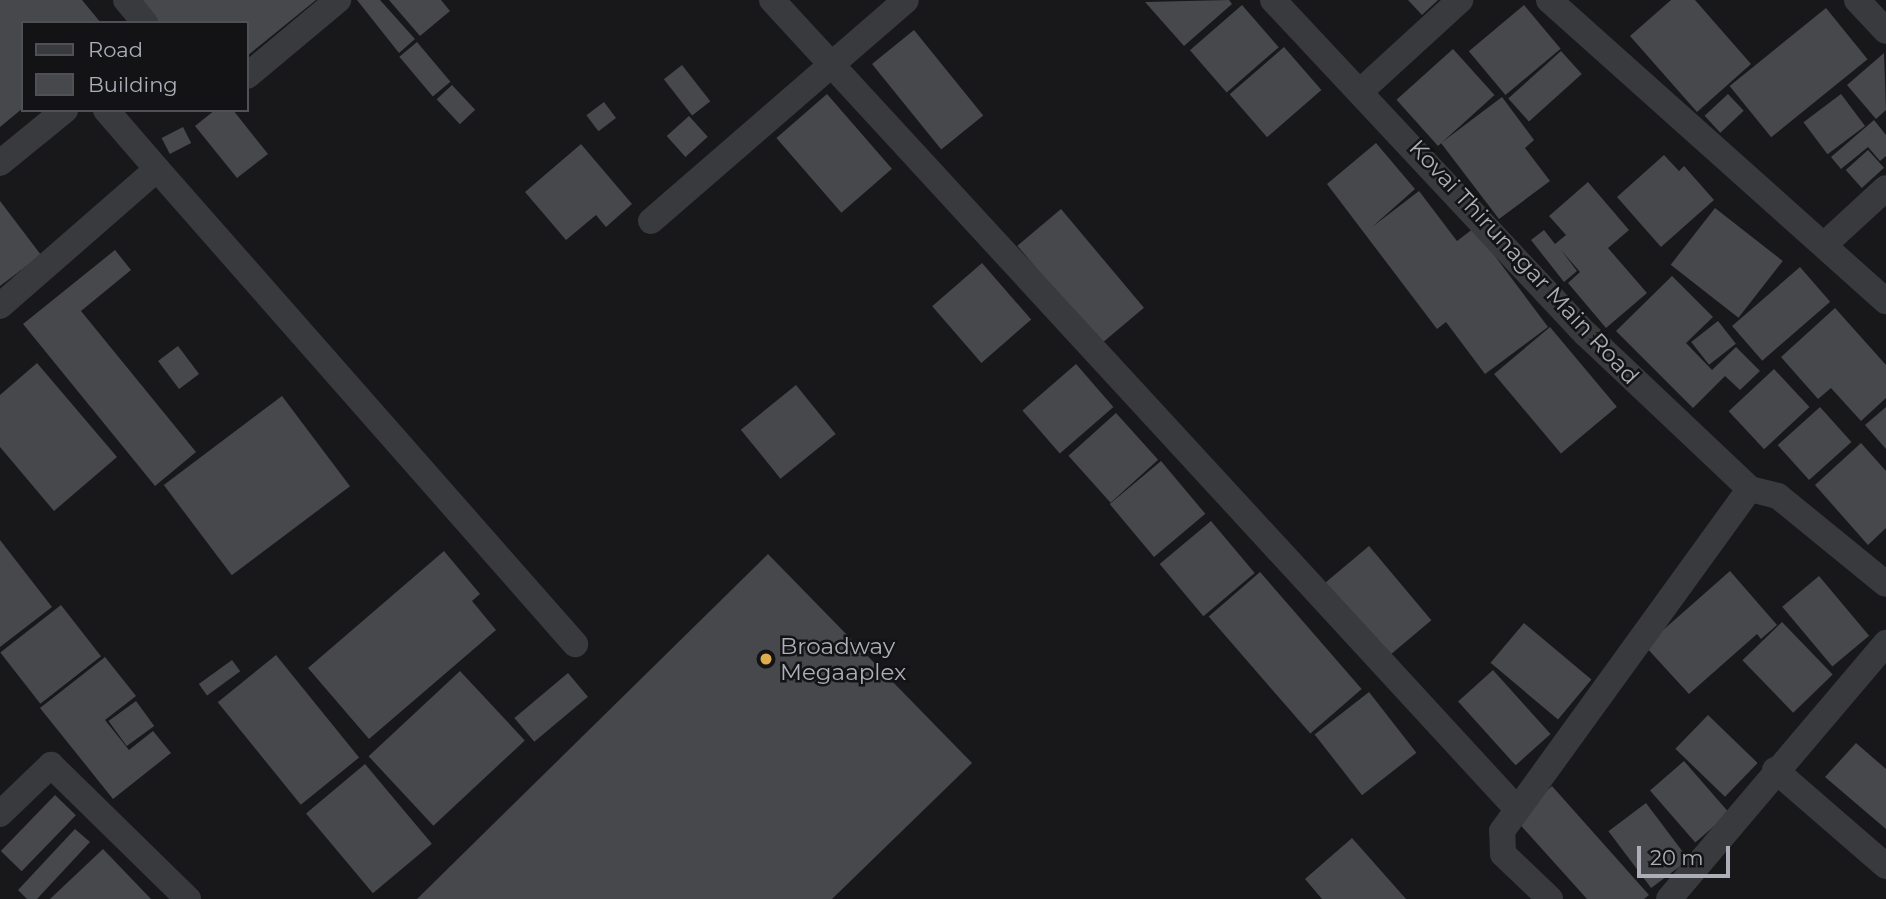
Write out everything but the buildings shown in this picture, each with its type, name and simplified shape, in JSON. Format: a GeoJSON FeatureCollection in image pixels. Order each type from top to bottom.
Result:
{"type":"FeatureCollection","features":[{"type":"Feature","properties":{"kind":"street"},"geometry":{"type":"LineString","coordinates":[[126,0],[143,21]]}},
{"type":"Feature","properties":{"kind":"street"},"geometry":{"type":"LineString","coordinates":[[248,75],[338,0]]}},
{"type":"Feature","properties":{"kind":"street"},"geometry":{"type":"LineString","coordinates":[[772,0],[833,63],[1514,807]]}},
{"type":"Feature","properties":{"kind":"street"},"geometry":{"type":"LineString","coordinates":[[652,221],[906,0]]}},
{"type":"Feature","properties":{"kind":"street","name":"Kovai Thirunagar Main Road"},"geometry":{"type":"LineString","coordinates":[[1273,0],[1363,89],[1586,334],[1750,489],[1778,496],[1886,584]]}},
{"type":"Feature","properties":{"kind":"street"},"geometry":{"type":"LineString","coordinates":[[1363,89],[1460,0]]}},
{"type":"Feature","properties":{"kind":"street"},"geometry":{"type":"LineString","coordinates":[[1549,0],[1886,301]]}},
{"type":"Feature","properties":{"kind":"street"},"geometry":{"type":"LineString","coordinates":[[1857,0],[1886,31]]}},
{"type":"Feature","properties":{"kind":"street"},"geometry":{"type":"LineString","coordinates":[[0,163],[63,112]]}},
{"type":"Feature","properties":{"kind":"street"},"geometry":{"type":"LineString","coordinates":[[108,112],[575,644]]}},
{"type":"Feature","properties":{"kind":"street"},"geometry":{"type":"LineString","coordinates":[[0,306],[157,169]]}},
{"type":"Feature","properties":{"kind":"street"},"geometry":{"type":"LineString","coordinates":[[1824,245],[1886,188]]}},
{"type":"Feature","properties":{"kind":"street"},"geometry":{"type":"LineString","coordinates":[[1550,899],[1503,854],[1502,831],[1514,807],[1750,489]]}},
{"type":"Feature","properties":{"kind":"street"},"geometry":{"type":"LineString","coordinates":[[1669,899],[1775,770],[1886,643]]}},
{"type":"Feature","properties":{"kind":"street"},"geometry":{"type":"LineString","coordinates":[[0,814],[51,765],[188,899]]}},
{"type":"Feature","properties":{"kind":"street"},"geometry":{"type":"LineString","coordinates":[[1775,770],[1886,866]]}},
{"type":"Feature","properties":{"kind":"place","name":"Broadway Megaaplex"},"geometry":{"type":"Point","coordinates":[766,659]}}]}
